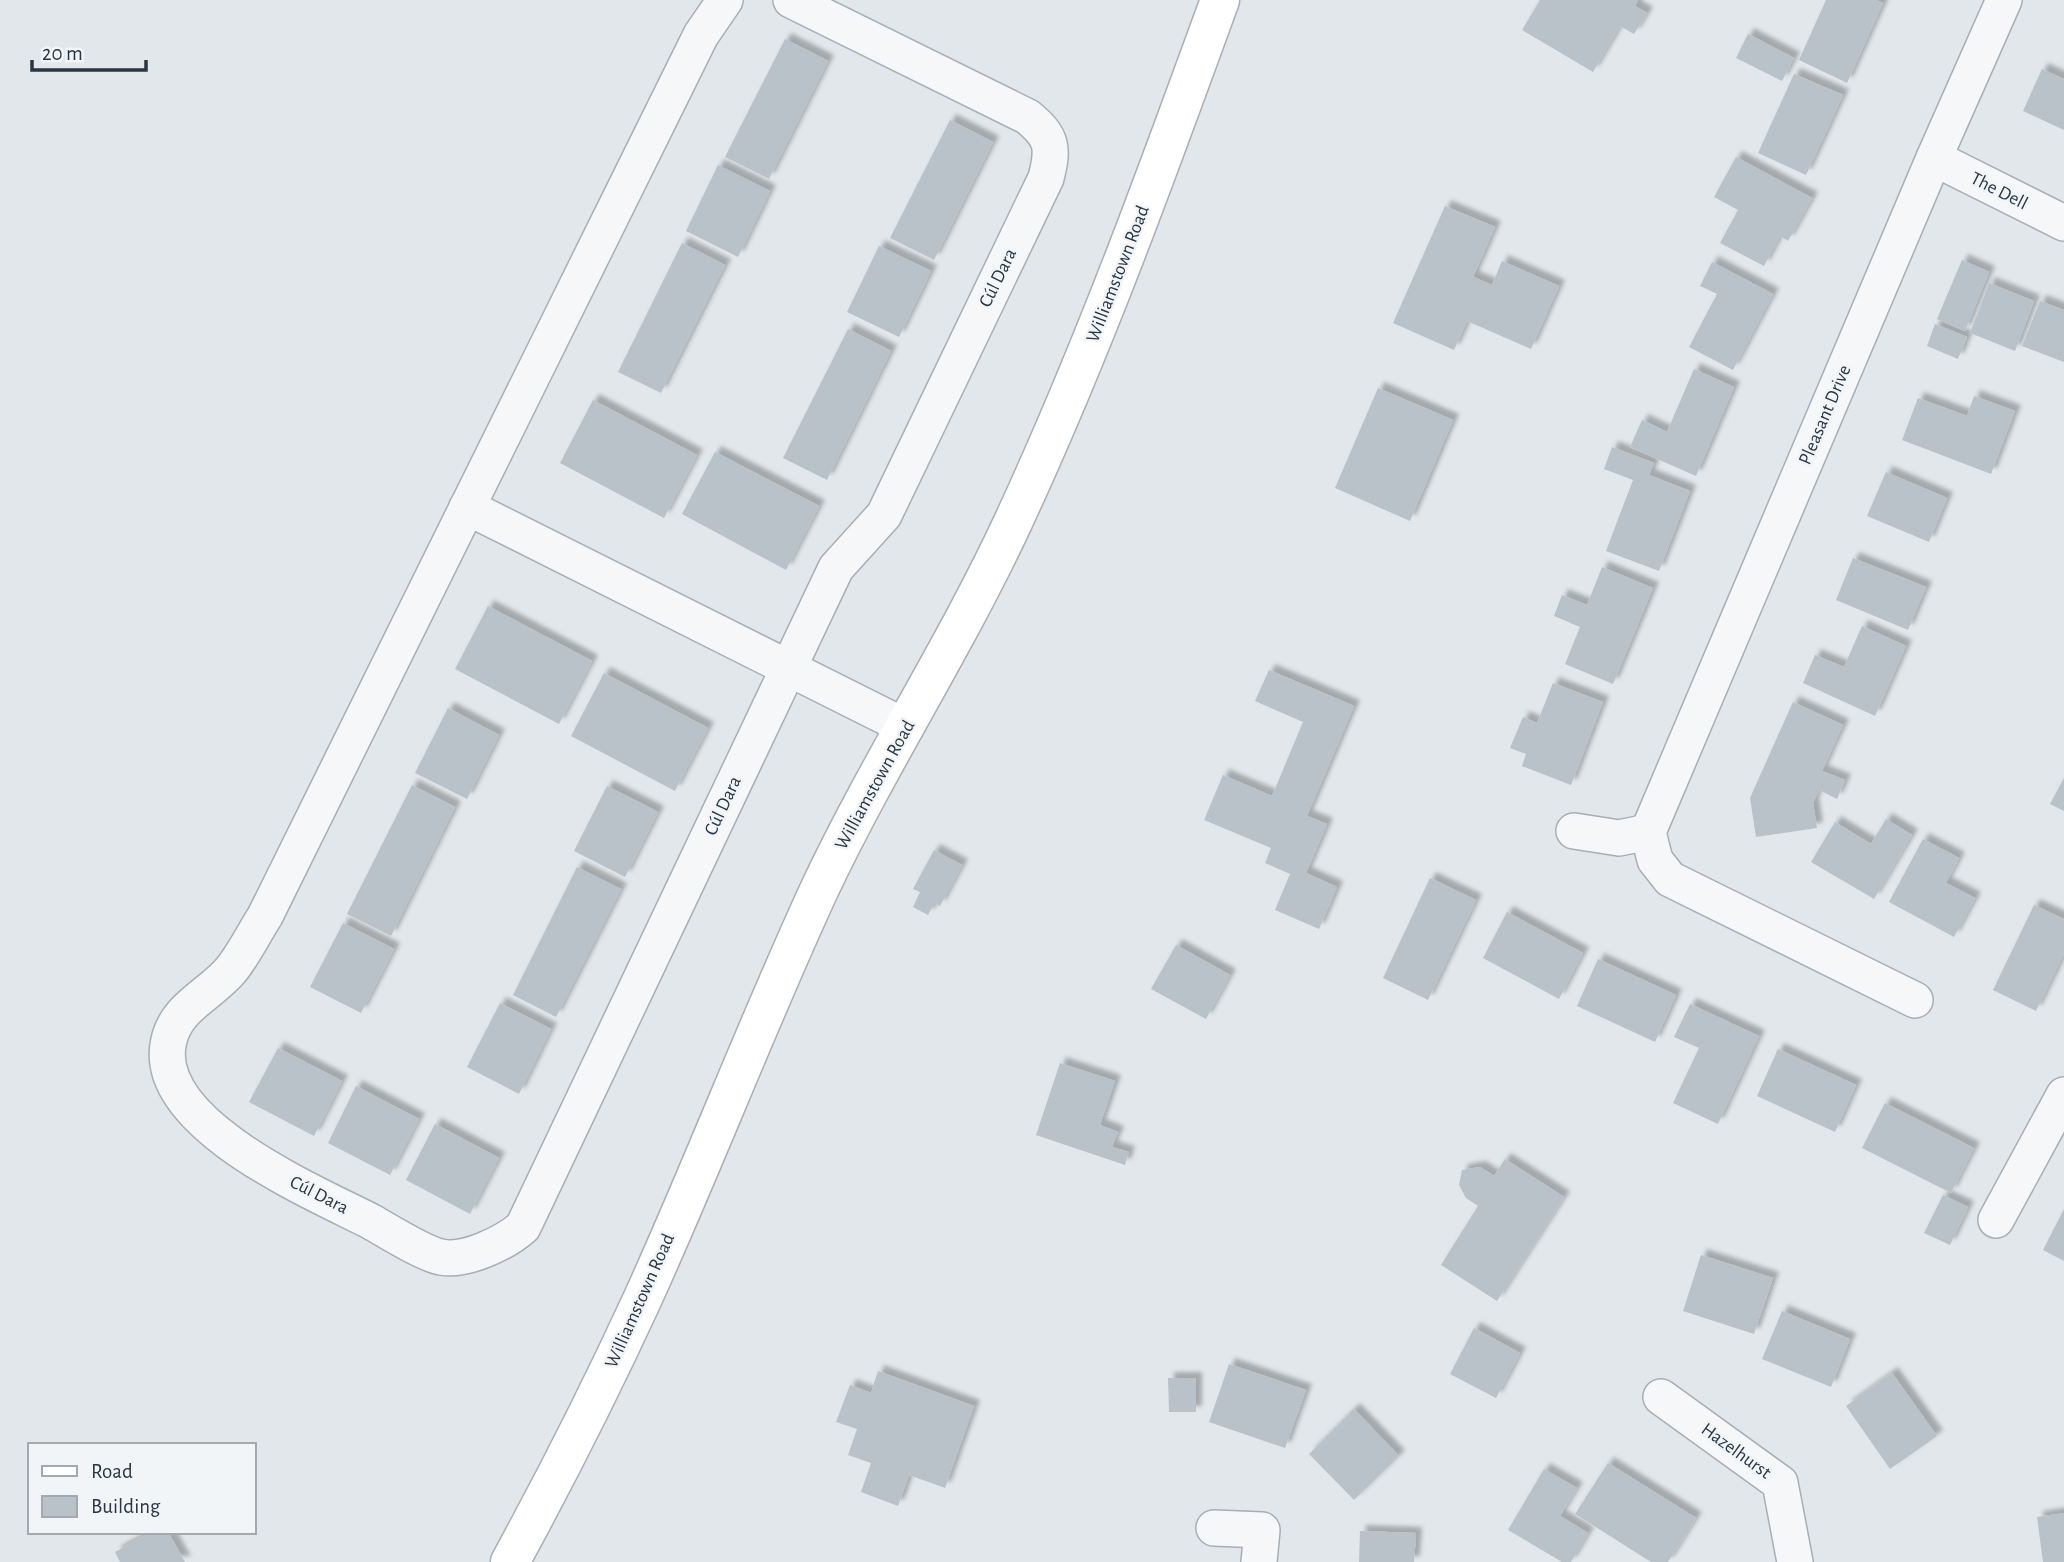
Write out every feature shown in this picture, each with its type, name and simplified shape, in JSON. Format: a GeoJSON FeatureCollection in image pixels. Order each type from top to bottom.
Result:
{"type":"FeatureCollection","features":[{"type":"Feature","properties":{"kind":"street","name":"Cúl Dara"},"geometry":{"type":"LineString","coordinates":[[725,0],[701,35],[264,916],[231,970],[178,1016],[168,1046],[169,1073],[189,1105],[254,1162],[441,1258],[483,1251],[506,1242],[523,1227],[836,568],[884,515],[1046,177],[1050,145],[1045,131],[1028,117],[791,0]]}},
{"type":"Feature","properties":{"kind":"street","name":"Williamstown Road"},"geometry":{"type":"LineString","coordinates":[[510,1562],[566,1458],[638,1308],[825,878],[970,611],[1058,421],[1103,314],[1220,0]]}},
{"type":"Feature","properties":{"kind":"street","name":"Pleasant Drive"},"geometry":{"type":"LineString","coordinates":[[1648,832],[1934,158],[2004,0]]}},
{"type":"Feature","properties":{"kind":"street","name":"The Dell"},"geometry":{"type":"LineString","coordinates":[[1934,158],[2064,223]]}},
{"type":"Feature","properties":{"kind":"street"},"geometry":{"type":"LineString","coordinates":[[467,507],[906,727]]}},
{"type":"Feature","properties":{"kind":"street"},"geometry":{"type":"LineString","coordinates":[[1574,831],[1619,838],[1648,832],[1655,860],[1670,880],[1915,1000]]}},
{"type":"Feature","properties":{"kind":"street"},"geometry":{"type":"LineString","coordinates":[[1996,1220],[2064,1095]]}},
{"type":"Feature","properties":{"kind":"street","name":"Hazelhurst"},"geometry":{"type":"LineString","coordinates":[[1661,1397],[1780,1483],[1795,1562]]}},
{"type":"Feature","properties":{"kind":"street"},"geometry":{"type":"LineString","coordinates":[[1214,1528],[1262,1530],[1259,1562]]}},
{"type":"Feature","properties":{"kind":"building"},"geometry":{"type":"Polygon","coordinates":[[[1540,0],[1638,0],[1635,6],[1647,13],[1634,34],[1620,26],[1593,72],[1522,30],[1540,0]]]}},
{"type":"Feature","properties":{"kind":"building"},"geometry":{"type":"Polygon","coordinates":[[[1826,0],[1876,0],[1883,3],[1847,83],[1799,60],[1826,0]]]}},
{"type":"Feature","properties":{"kind":"building"},"geometry":{"type":"Polygon","coordinates":[[[1748,34],[1794,58],[1782,81],[1736,58],[1748,34]]]}},
{"type":"Feature","properties":{"kind":"building"},"geometry":{"type":"Polygon","coordinates":[[[785,39],[828,61],[769,179],[725,157],[785,39]]]}},
{"type":"Feature","properties":{"kind":"building"},"geometry":{"type":"Polygon","coordinates":[[[2042,69],[2064,79],[2064,130],[2023,111],[2042,69]]]}},
{"type":"Feature","properties":{"kind":"building"},"geometry":{"type":"Polygon","coordinates":[[[1794,74],[1843,95],[1806,175],[1758,153],[1794,74]]]}},
{"type":"Feature","properties":{"kind":"building"},"geometry":{"type":"Polygon","coordinates":[[[950,120],[993,142],[934,260],[890,238],[950,120]]]}},
{"type":"Feature","properties":{"kind":"building"},"geometry":{"type":"Polygon","coordinates":[[[1736,157],[1812,198],[1788,241],[1780,236],[1764,266],[1720,243],[1738,210],[1714,197],[1736,157]]]}},
{"type":"Feature","properties":{"kind":"building"},"geometry":{"type":"Polygon","coordinates":[[[718,165],[770,191],[738,257],[686,231],[718,165]]]}},
{"type":"Feature","properties":{"kind":"building"},"geometry":{"type":"Polygon","coordinates":[[[1445,206],[1495,227],[1473,277],[1492,285],[1502,261],[1559,286],[1531,349],[1467,321],[1454,350],[1393,323],[1445,206]]]}},
{"type":"Feature","properties":{"kind":"building"},"geometry":{"type":"Polygon","coordinates":[[[682,243],[725,265],[661,393],[618,372],[682,243]]]}},
{"type":"Feature","properties":{"kind":"building"},"geometry":{"type":"Polygon","coordinates":[[[879,246],[931,271],[899,337],[847,312],[879,246]]]}},
{"type":"Feature","properties":{"kind":"building"},"geometry":{"type":"Polygon","coordinates":[[[1962,260],[1989,272],[1965,331],[1937,319],[1962,260]]]}},
{"type":"Feature","properties":{"kind":"building"},"geometry":{"type":"Polygon","coordinates":[[[1712,262],[1773,294],[1733,370],[1689,347],[1717,294],[1700,286],[1712,262]]]}},
{"type":"Feature","properties":{"kind":"building"},"geometry":{"type":"Polygon","coordinates":[[[1989,283],[2034,301],[2015,351],[1970,333],[1989,283]]]}},
{"type":"Feature","properties":{"kind":"building"},"geometry":{"type":"Polygon","coordinates":[[[2040,301],[2064,310],[2064,362],[2022,346],[2040,301]]]}},
{"type":"Feature","properties":{"kind":"building"},"geometry":{"type":"Polygon","coordinates":[[[1935,324],[1967,337],[1958,359],[1927,346],[1935,324]]]}},
{"type":"Feature","properties":{"kind":"building"},"geometry":{"type":"Polygon","coordinates":[[[848,329],[891,351],[827,480],[783,458],[848,329]]]}},
{"type":"Feature","properties":{"kind":"building"},"geometry":{"type":"Polygon","coordinates":[[[1694,369],[1734,387],[1696,476],[1630,447],[1642,420],[1667,432],[1694,369]]]}},
{"type":"Feature","properties":{"kind":"building"},"geometry":{"type":"Polygon","coordinates":[[[1378,388],[1453,420],[1410,521],[1335,488],[1378,388]]]}},
{"type":"Feature","properties":{"kind":"building"},"geometry":{"type":"Polygon","coordinates":[[[1974,396],[2015,411],[1991,474],[1902,440],[1918,398],[1967,416],[1974,396]]]}},
{"type":"Feature","properties":{"kind":"building"},"geometry":{"type":"Polygon","coordinates":[[[593,400],[697,455],[664,518],[560,463],[593,400]]]}},
{"type":"Feature","properties":{"kind":"building"},"geometry":{"type":"Polygon","coordinates":[[[1612,447],[1654,463],[1649,475],[1690,491],[1659,571],[1606,551],[1633,480],[1604,469],[1612,447]]]}},
{"type":"Feature","properties":{"kind":"building"},"geometry":{"type":"Polygon","coordinates":[[[715,452],[819,506],[786,570],[682,514],[715,452]]]}},
{"type":"Feature","properties":{"kind":"building"},"geometry":{"type":"Polygon","coordinates":[[[1886,472],[1947,498],[1929,542],[1867,516],[1886,472]]]}},
{"type":"Feature","properties":{"kind":"building"},"geometry":{"type":"Polygon","coordinates":[[[1853,558],[1926,587],[1908,630],[1836,600],[1853,558]]]}},
{"type":"Feature","properties":{"kind":"building"},"geometry":{"type":"Polygon","coordinates":[[[1602,567],[1653,588],[1613,684],[1565,664],[1580,627],[1554,616],[1562,595],[1587,605],[1602,567]]]}},
{"type":"Feature","properties":{"kind":"building"},"geometry":{"type":"Polygon","coordinates":[[[488,606],[592,661],[559,724],[455,669],[488,606]]]}},
{"type":"Feature","properties":{"kind":"building"},"geometry":{"type":"Polygon","coordinates":[[[1862,626],[1906,646],[1875,716],[1803,683],[1815,655],[1844,667],[1862,626]]]}},
{"type":"Feature","properties":{"kind":"building"},"geometry":{"type":"Polygon","coordinates":[[[1269,670],[1354,706],[1307,816],[1327,824],[1306,873],[1337,887],[1319,929],[1275,910],[1290,874],[1265,863],[1271,848],[1204,820],[1223,775],[1272,796],[1303,722],[1255,701],[1269,670]]]}},
{"type":"Feature","properties":{"kind":"building"},"geometry":{"type":"Polygon","coordinates":[[[604,673],[708,728],[675,791],[571,736],[604,673]]]}},
{"type":"Feature","properties":{"kind":"building"},"geometry":{"type":"Polygon","coordinates":[[[1553,683],[1603,702],[1571,785],[1522,766],[1526,754],[1510,748],[1523,717],[1537,723],[1553,683]]]}},
{"type":"Feature","properties":{"kind":"building"},"geometry":{"type":"Polygon","coordinates":[[[1793,702],[1843,725],[1822,771],[1845,780],[1837,799],[1819,790],[1813,803],[1817,828],[1756,837],[1750,798],[1793,702]]]}},
{"type":"Feature","properties":{"kind":"building"},"geometry":{"type":"Polygon","coordinates":[[[448,708],[499,735],[467,799],[415,773],[448,708]]]}},
{"type":"Feature","properties":{"kind":"building"},"geometry":{"type":"Polygon","coordinates":[[[2064,778],[2064,811],[2050,804],[2064,778]]]}},
{"type":"Feature","properties":{"kind":"building"},"geometry":{"type":"Polygon","coordinates":[[[412,785],[455,807],[391,936],[347,914],[412,785]]]}},
{"type":"Feature","properties":{"kind":"building"},"geometry":{"type":"Polygon","coordinates":[[[607,786],[658,812],[625,877],[574,851],[607,786]]]}},
{"type":"Feature","properties":{"kind":"building"},"geometry":{"type":"Polygon","coordinates":[[[1886,819],[1912,835],[1874,899],[1811,862],[1835,822],[1871,844],[1886,819]]]}},
{"type":"Feature","properties":{"kind":"building"},"geometry":{"type":"Polygon","coordinates":[[[1923,839],[1959,858],[1946,883],[1975,898],[1954,937],[1889,902],[1923,839]]]}},
{"type":"Feature","properties":{"kind":"building"},"geometry":{"type":"Polygon","coordinates":[[[934,850],[962,865],[940,906],[934,903],[928,915],[913,907],[920,892],[913,889],[934,850]]]}},
{"type":"Feature","properties":{"kind":"building"},"geometry":{"type":"Polygon","coordinates":[[[577,867],[621,889],[556,1017],[513,995],[577,867]]]}},
{"type":"Feature","properties":{"kind":"building"},"geometry":{"type":"Polygon","coordinates":[[[1430,878],[1476,900],[1428,1000],[1383,978],[1430,878]]]}},
{"type":"Feature","properties":{"kind":"building"},"geometry":{"type":"Polygon","coordinates":[[[2034,905],[2064,919],[2064,953],[2036,1011],[1993,990],[2034,905]]]}},
{"type":"Feature","properties":{"kind":"building"},"geometry":{"type":"Polygon","coordinates":[[[1507,912],[1583,953],[1559,999],[1483,958],[1507,912]]]}},
{"type":"Feature","properties":{"kind":"building"},"geometry":{"type":"Polygon","coordinates":[[[343,923],[394,949],[361,1013],[310,987],[343,923]]]}},
{"type":"Feature","properties":{"kind":"building"},"geometry":{"type":"Polygon","coordinates":[[[1176,945],[1230,975],[1206,1019],[1151,989],[1176,945]]]}},
{"type":"Feature","properties":{"kind":"building"},"geometry":{"type":"Polygon","coordinates":[[[1598,959],[1676,995],[1655,1042],[1577,1006],[1598,959]]]}},
{"type":"Feature","properties":{"kind":"building"},"geometry":{"type":"Polygon","coordinates":[[[500,1003],[551,1029],[519,1094],[467,1067],[500,1003]]]}},
{"type":"Feature","properties":{"kind":"building"},"geometry":{"type":"Polygon","coordinates":[[[1690,1004],[1759,1036],[1718,1124],[1673,1103],[1699,1048],[1674,1037],[1690,1004]]]}},
{"type":"Feature","properties":{"kind":"building"},"geometry":{"type":"Polygon","coordinates":[[[278,1048],[342,1081],[314,1136],[249,1102],[278,1048]]]}},
{"type":"Feature","properties":{"kind":"building"},"geometry":{"type":"Polygon","coordinates":[[[1778,1049],[1856,1085],[1835,1132],[1757,1096],[1778,1049]]]}},
{"type":"Feature","properties":{"kind":"building"},"geometry":{"type":"Polygon","coordinates":[[[1060,1063],[1115,1081],[1100,1125],[1118,1132],[1112,1147],[1129,1152],[1125,1165],[1036,1135],[1060,1063]]]}},
{"type":"Feature","properties":{"kind":"building"},"geometry":{"type":"Polygon","coordinates":[[[356,1086],[419,1119],[390,1175],[328,1143],[356,1086]]]}},
{"type":"Feature","properties":{"kind":"building"},"geometry":{"type":"Polygon","coordinates":[[[1885,1103],[1974,1148],[1951,1193],[1862,1148],[1885,1103]]]}},
{"type":"Feature","properties":{"kind":"building"},"geometry":{"type":"Polygon","coordinates":[[[435,1124],[499,1158],[470,1214],[406,1180],[435,1124]]]}},
{"type":"Feature","properties":{"kind":"building"},"geometry":{"type":"Polygon","coordinates":[[[1505,1159],[1564,1197],[1497,1301],[1441,1265],[1478,1206],[1466,1198],[1459,1185],[1462,1170],[1480,1167],[1494,1176],[1505,1159]]]}},
{"type":"Feature","properties":{"kind":"building"},"geometry":{"type":"Polygon","coordinates":[[[1943,1195],[1968,1207],[1950,1245],[1924,1233],[1943,1195]]]}},
{"type":"Feature","properties":{"kind":"building"},"geometry":{"type":"Polygon","coordinates":[[[2064,1209],[2064,1261],[2043,1250],[2064,1209]]]}},
{"type":"Feature","properties":{"kind":"building"},"geometry":{"type":"Polygon","coordinates":[[[1701,1255],[1773,1278],[1754,1334],[1683,1311],[1701,1255]]]}},
{"type":"Feature","properties":{"kind":"building"},"geometry":{"type":"Polygon","coordinates":[[[1782,1311],[1850,1339],[1831,1387],[1762,1359],[1782,1311]]]}},
{"type":"Feature","properties":{"kind":"building"},"geometry":{"type":"Polygon","coordinates":[[[1474,1328],[1520,1353],[1496,1398],[1450,1374],[1474,1328]]]}},
{"type":"Feature","properties":{"kind":"building"},"geometry":{"type":"Polygon","coordinates":[[[1229,1364],[1306,1390],[1285,1448],[1209,1422],[1229,1364]]]}},
{"type":"Feature","properties":{"kind":"building"},"geometry":{"type":"Polygon","coordinates":[[[878,1371],[974,1406],[945,1488],[909,1475],[898,1506],[861,1492],[871,1463],[848,1455],[857,1429],[836,1422],[850,1385],[871,1393],[878,1371]]]}},
{"type":"Feature","properties":{"kind":"building"},"geometry":{"type":"Polygon","coordinates":[[[1892,1373],[1937,1436],[1890,1469],[1846,1406],[1892,1373]]]}},
{"type":"Feature","properties":{"kind":"building"},"geometry":{"type":"Polygon","coordinates":[[[1168,1378],[1196,1378],[1196,1412],[1169,1412],[1168,1378]]]}},
{"type":"Feature","properties":{"kind":"building"},"geometry":{"type":"Polygon","coordinates":[[[1354,1409],[1399,1456],[1354,1500],[1309,1454],[1354,1409]]]}},
{"type":"Feature","properties":{"kind":"building"},"geometry":{"type":"Polygon","coordinates":[[[1608,1463],[1696,1518],[1668,1562],[1651,1562],[1575,1514],[1608,1463]]]}},
{"type":"Feature","properties":{"kind":"building"},"geometry":{"type":"Polygon","coordinates":[[[1544,1469],[1577,1488],[1560,1516],[1588,1533],[1571,1562],[1562,1562],[1508,1530],[1544,1469]]]}},
{"type":"Feature","properties":{"kind":"building"},"geometry":{"type":"Polygon","coordinates":[[[2064,1513],[2064,1562],[2043,1562],[2037,1517],[2064,1513]]]}},
{"type":"Feature","properties":{"kind":"building"},"geometry":{"type":"Polygon","coordinates":[[[1360,1531],[1416,1533],[1414,1562],[1359,1562],[1360,1531]]]}},
{"type":"Feature","properties":{"kind":"building"},"geometry":{"type":"Polygon","coordinates":[[[147,1534],[169,1534],[185,1562],[120,1562],[115,1552],[147,1534]]]}}]}
